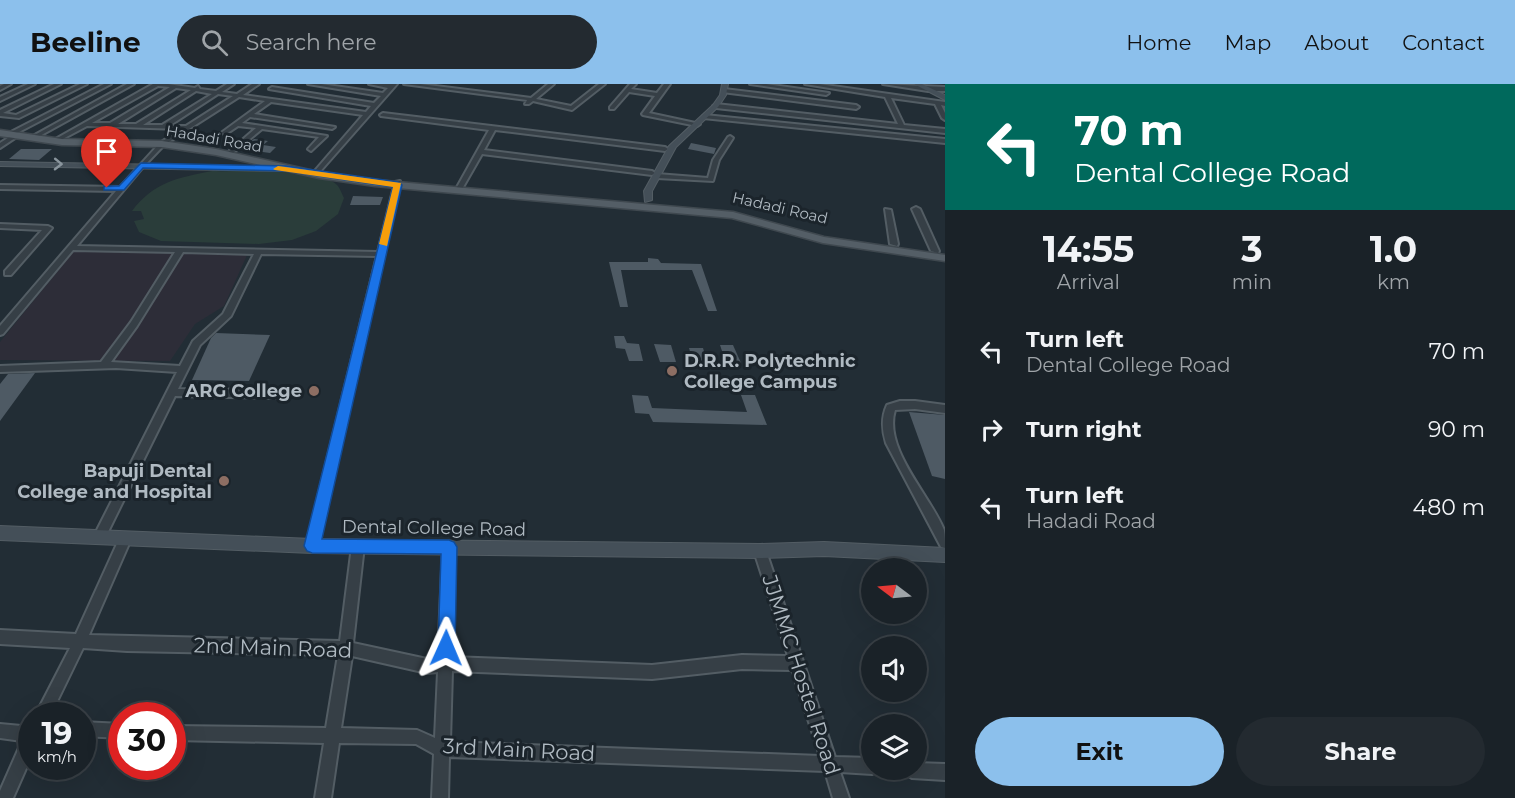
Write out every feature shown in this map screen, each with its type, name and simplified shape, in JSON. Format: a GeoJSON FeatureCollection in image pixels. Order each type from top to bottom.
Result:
{"type":"FeatureCollection","features":[{"type":"Feature","properties":{"kind":"main road","name":"Hadadi Road"},"geometry":{"type":"LineString","coordinates":[[0,132],[55,141],[162,144],[229,154],[286,169],[398,184],[604,199],[648,200],[716,209],[821,235],[940,251]]}},
{"type":"Feature","properties":{"kind":"main road"},"geometry":{"type":"LineString","coordinates":[[267,165],[316,173]]}},
{"type":"Feature","properties":{"kind":"main road"},"geometry":{"type":"LineString","coordinates":[[604,199],[734,215],[823,240],[945,258]]}},
{"type":"Feature","properties":{"kind":"street"},"geometry":{"type":"LineString","coordinates":[[0,88],[8,84]]}},
{"type":"Feature","properties":{"kind":"street"},"geometry":{"type":"LineString","coordinates":[[0,99],[32,84]]}},
{"type":"Feature","properties":{"kind":"street"},"geometry":{"type":"LineString","coordinates":[[0,113],[58,84]]}},
{"type":"Feature","properties":{"kind":"street"},"geometry":{"type":"LineString","coordinates":[[0,113],[17,117],[84,84]]}},
{"type":"Feature","properties":{"kind":"street"},"geometry":{"type":"LineString","coordinates":[[0,146],[13,134],[108,84]]}},
{"type":"Feature","properties":{"kind":"street"},"geometry":{"type":"LineString","coordinates":[[34,137],[131,84]]}},
{"type":"Feature","properties":{"kind":"street"},"geometry":{"type":"LineString","coordinates":[[55,141],[157,84],[177,85],[366,114]]}},
{"type":"Feature","properties":{"kind":"street"},"geometry":{"type":"LineString","coordinates":[[137,126],[204,84]]}},
{"type":"Feature","properties":{"kind":"street"},"geometry":{"type":"LineString","coordinates":[[163,127],[231,84]]}},
{"type":"Feature","properties":{"kind":"street"},"geometry":{"type":"LineString","coordinates":[[0,332],[70,248],[162,144],[256,84]]}},
{"type":"Feature","properties":{"kind":"street"},"geometry":{"type":"LineString","coordinates":[[257,99],[279,84]]}},
{"type":"Feature","properties":{"kind":"street"},"geometry":{"type":"LineString","coordinates":[[311,84],[384,94]]}},
{"type":"Feature","properties":{"kind":"street"},"geometry":{"type":"LineString","coordinates":[[372,84],[392,85]]}},
{"type":"Feature","properties":{"kind":"street"},"geometry":{"type":"LineString","coordinates":[[407,84],[530,99],[572,108],[602,84]]}},
{"type":"Feature","properties":{"kind":"street"},"geometry":{"type":"LineString","coordinates":[[524,105],[551,84]]}},
{"type":"Feature","properties":{"kind":"street"},"geometry":{"type":"LineString","coordinates":[[612,108],[633,84]]}},
{"type":"Feature","properties":{"kind":"street"},"geometry":{"type":"LineString","coordinates":[[667,84],[645,114],[697,124]]}},
{"type":"Feature","properties":{"kind":"street"},"geometry":{"type":"LineString","coordinates":[[753,84],[826,94],[826,87]]}},
{"type":"Feature","properties":{"kind":"street"},"geometry":{"type":"LineString","coordinates":[[808,84],[945,104]]}},
{"type":"Feature","properties":{"kind":"street"},"geometry":{"type":"LineString","coordinates":[[886,84],[945,89]]}},
{"type":"Feature","properties":{"kind":"street"},"geometry":{"type":"LineString","coordinates":[[916,84],[945,98]]}},
{"type":"Feature","properties":{"kind":"street"},"geometry":{"type":"LineString","coordinates":[[111,125],[177,85]]}},
{"type":"Feature","properties":{"kind":"street"},"geometry":{"type":"LineString","coordinates":[[316,173],[392,85]]}},
{"type":"Feature","properties":{"kind":"street"},"geometry":{"type":"LineString","coordinates":[[648,200],[648,191],[655,174],[673,146],[716,106],[725,87],[856,107]]}},
{"type":"Feature","properties":{"kind":"street"},"geometry":{"type":"LineString","coordinates":[[272,89],[374,105]]}},
{"type":"Feature","properties":{"kind":"street"},"geometry":{"type":"LineString","coordinates":[[628,90],[658,95]]}},
{"type":"Feature","properties":{"kind":"street"},"geometry":{"type":"LineString","coordinates":[[887,96],[901,136]]}},
{"type":"Feature","properties":{"kind":"street"},"geometry":{"type":"LineString","coordinates":[[224,133],[270,100]]}},
{"type":"Feature","properties":{"kind":"street"},"geometry":{"type":"LineString","coordinates":[[937,103],[945,117]]}},
{"type":"Feature","properties":{"kind":"street"},"geometry":{"type":"LineString","coordinates":[[716,106],[945,131]]}},
{"type":"Feature","properties":{"kind":"street"},"geometry":{"type":"LineString","coordinates":[[249,115],[332,127]]}},
{"type":"Feature","properties":{"kind":"street"},"geometry":{"type":"LineString","coordinates":[[383,115],[665,149]]}},
{"type":"Feature","properties":{"kind":"street"},"geometry":{"type":"LineString","coordinates":[[705,117],[945,141]]}},
{"type":"Feature","properties":{"kind":"street"},"geometry":{"type":"LineString","coordinates":[[85,124],[188,128]]}},
{"type":"Feature","properties":{"kind":"street"},"geometry":{"type":"LineString","coordinates":[[237,124],[324,136],[311,149]]}},
{"type":"Feature","properties":{"kind":"street"},"geometry":{"type":"LineString","coordinates":[[229,154],[261,127]]}},
{"type":"Feature","properties":{"kind":"street"},"geometry":{"type":"LineString","coordinates":[[460,188],[493,128]]}},
{"type":"Feature","properties":{"kind":"street"},"geometry":{"type":"LineString","coordinates":[[481,152],[711,180],[716,160],[730,138]]}},
{"type":"Feature","properties":{"kind":"street"},"geometry":{"type":"LineString","coordinates":[[0,164],[267,165]]}},
{"type":"Feature","properties":{"kind":"street"},"geometry":{"type":"LineString","coordinates":[[312,546],[398,184]]}},
{"type":"Feature","properties":{"kind":"street"},"geometry":{"type":"LineString","coordinates":[[0,186],[121,189]]}},
{"type":"Feature","properties":{"kind":"street"},"geometry":{"type":"LineString","coordinates":[[916,209],[940,251]]}},
{"type":"Feature","properties":{"kind":"street"},"geometry":{"type":"LineString","coordinates":[[887,210],[894,244]]}},
{"type":"Feature","properties":{"kind":"street"},"geometry":{"type":"LineString","coordinates":[[0,226],[48,228],[8,273]]}},
{"type":"Feature","properties":{"kind":"street"},"geometry":{"type":"LineString","coordinates":[[70,248],[381,254]]}},
{"type":"Feature","properties":{"kind":"street"},"geometry":{"type":"LineString","coordinates":[[104,365],[134,324],[181,249]]}},
{"type":"Feature","properties":{"kind":"street"},"geometry":{"type":"LineString","coordinates":[[99,538],[196,343],[227,316],[259,251]]}},
{"type":"Feature","properties":{"kind":"street"},"geometry":{"type":"LineString","coordinates":[[0,369],[104,365],[183,369]]}},
{"type":"Feature","properties":{"kind":"street"},"geometry":{"type":"LineString","coordinates":[[171,392],[286,394]]}},
{"type":"Feature","properties":{"kind":"street"},"geometry":{"type":"LineString","coordinates":[[945,409],[900,405],[891,408],[886,419],[893,449],[945,543]]}},
{"type":"Feature","properties":{"kind":"street","name":"Dental College Road"},"geometry":{"type":"LineString","coordinates":[[0,533],[312,546],[760,551],[824,549],[945,555]]}},
{"type":"Feature","properties":{"kind":"street"},"geometry":{"type":"LineString","coordinates":[[49,702],[80,641],[125,539]]}},
{"type":"Feature","properties":{"kind":"street"},"geometry":{"type":"LineString","coordinates":[[323,798],[346,648],[358,546]]}},
{"type":"Feature","properties":{"kind":"street"},"geometry":{"type":"LineString","coordinates":[[440,798],[449,547]]}},
{"type":"Feature","properties":{"kind":"street","name":"JJMMC Hostel Road"},"geometry":{"type":"LineString","coordinates":[[760,551],[841,798]]}},
{"type":"Feature","properties":{"kind":"street","name":"2nd Main Road"},"geometry":{"type":"LineString","coordinates":[[0,637],[346,648],[428,666],[446,664],[652,672],[742,662],[796,663]]}},
{"type":"Feature","properties":{"kind":"street"},"geometry":{"type":"LineString","coordinates":[[0,731],[18,733]]}},
{"type":"Feature","properties":{"kind":"street","name":"3rd Main Road"},"geometry":{"type":"LineString","coordinates":[[186,733],[417,737],[441,749],[861,765]]}},
{"type":"Feature","properties":{"kind":"street"},"geometry":{"type":"LineString","coordinates":[[5,798],[18,768]]}},
{"type":"Feature","properties":{"kind":"street"},"geometry":{"type":"LineString","coordinates":[[927,771],[945,772]]}},
{"type":"Feature","properties":{"kind":"shaded area"},"geometry":{"type":"Polygon","coordinates":[[[74,251],[248,253],[224,306],[195,324],[170,361],[0,360],[0,342],[74,251]]]}},
{"type":"Feature","properties":{"kind":"green space"},"geometry":{"type":"Polygon","coordinates":[[[212,171],[314,175],[328,179],[337,185],[344,198],[338,214],[316,231],[292,240],[259,244],[161,241],[139,232],[134,221],[144,219],[141,211],[132,211],[140,201],[167,183],[212,171]]]}},
{"type":"Feature","properties":{"kind":"building"},"geometry":{"type":"Polygon","coordinates":[[[254,139],[268,141],[263,145],[276,147],[270,153],[241,149],[254,139]]]}},
{"type":"Feature","properties":{"kind":"building"},"geometry":{"type":"Polygon","coordinates":[[[691,143],[716,148],[714,154],[688,149],[691,143]]]}},
{"type":"Feature","properties":{"kind":"building"},"geometry":{"type":"Polygon","coordinates":[[[21,149],[52,149],[39,160],[9,159],[21,149]]]}},
{"type":"Feature","properties":{"kind":"building"},"geometry":{"type":"Polygon","coordinates":[[[353,196],[383,197],[380,205],[350,205],[353,196]]]}},
{"type":"Feature","properties":{"kind":"building"},"geometry":{"type":"Polygon","coordinates":[[[648,258],[658,259],[661,263],[701,264],[717,311],[708,311],[692,270],[621,270],[628,307],[620,307],[609,262],[648,262],[648,258]]]}},
{"type":"Feature","properties":{"kind":"building"},"geometry":{"type":"Polygon","coordinates":[[[216,333],[270,335],[249,381],[192,380],[211,338],[216,333]]]}},
{"type":"Feature","properties":{"kind":"building"},"geometry":{"type":"Polygon","coordinates":[[[614,336],[624,336],[627,343],[639,344],[643,361],[629,361],[625,349],[616,348],[614,336]]]}},
{"type":"Feature","properties":{"kind":"building"},"geometry":{"type":"Polygon","coordinates":[[[654,344],[671,345],[676,362],[660,362],[654,344]]]}},
{"type":"Feature","properties":{"kind":"building"},"geometry":{"type":"Polygon","coordinates":[[[720,345],[733,345],[741,363],[726,363],[720,345]]]}},
{"type":"Feature","properties":{"kind":"building"},"geometry":{"type":"Polygon","coordinates":[[[689,348],[703,348],[707,362],[693,362],[689,348]]]}},
{"type":"Feature","properties":{"kind":"building"},"geometry":{"type":"Polygon","coordinates":[[[35,373],[0,421],[0,384],[8,374],[35,373]]]}},
{"type":"Feature","properties":{"kind":"building"},"geometry":{"type":"Polygon","coordinates":[[[632,395],[648,396],[652,408],[747,412],[741,395],[755,395],[767,425],[653,422],[649,414],[635,413],[632,395]]]}},
{"type":"Feature","properties":{"kind":"building"},"geometry":{"type":"Polygon","coordinates":[[[909,412],[945,415],[945,479],[932,476],[909,412]]]}},
{"type":"Feature","properties":{"kind":"slow traffic"},"geometry":{"type":"LineString","coordinates":[[278,169],[398,185],[384,244]]}},
{"type":"Feature","properties":{"kind":"place","name":"D.R.R. Polytechnic College Campus"},"geometry":{"type":"Point","coordinates":[672,371]}},
{"type":"Feature","properties":{"kind":"place","name":"ARG College"},"geometry":{"type":"Point","coordinates":[314,391]}},
{"type":"Feature","properties":{"kind":"place","name":"Bapuji Dental College and Hospital"},"geometry":{"type":"Point","coordinates":[224,481]}},
{"type":"Feature","properties":{"kind":"route"},"geometry":{"type":"LineString","coordinates":[[107,188],[121,189],[141,166],[286,169],[398,185],[312,546],[449,547],[446,648]]}}]}
